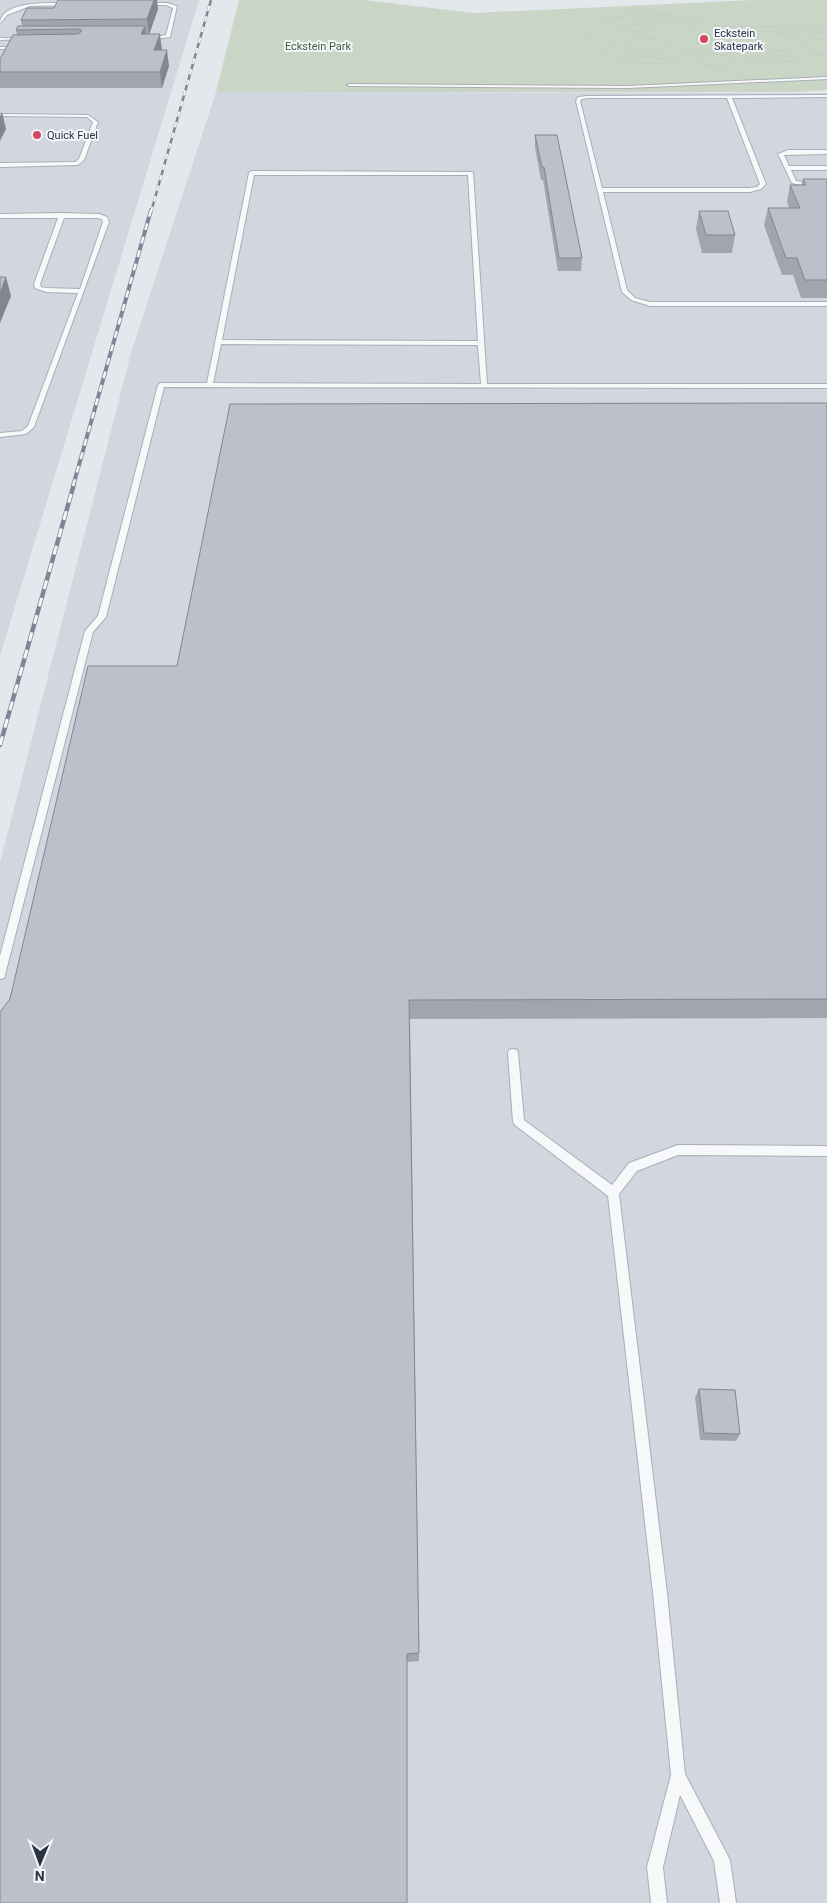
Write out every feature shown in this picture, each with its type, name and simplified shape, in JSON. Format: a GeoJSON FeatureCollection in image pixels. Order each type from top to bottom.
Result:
{"type":"FeatureCollection","features":[{"type":"Feature","properties":{"kind":"lane"},"geometry":{"type":"LineString","coordinates":[[0,21],[5,14],[29,5],[77,4]]}},
{"type":"Feature","properties":{"kind":"lane"},"geometry":{"type":"LineString","coordinates":[[137,4],[167,4],[175,7],[168,36],[164,38],[138,39]]}},
{"type":"Feature","properties":{"kind":"lane"},"geometry":{"type":"LineString","coordinates":[[0,39],[34,39]]}},
{"type":"Feature","properties":{"kind":"lane"},"geometry":{"type":"LineString","coordinates":[[0,48],[27,48]]}},
{"type":"Feature","properties":{"kind":"lane"},"geometry":{"type":"LineString","coordinates":[[349,85],[628,87],[827,78]]}},
{"type":"Feature","properties":{"kind":"lane"},"geometry":{"type":"LineString","coordinates":[[827,96],[580,98],[578,101],[624,290],[633,299],[650,304],[827,304]]}},
{"type":"Feature","properties":{"kind":"lane"},"geometry":{"type":"LineString","coordinates":[[599,190],[750,190],[759,188],[763,184],[729,97]]}},
{"type":"Feature","properties":{"kind":"lane"},"geometry":{"type":"LineString","coordinates":[[0,115],[88,116],[96,122],[82,160],[76,164],[0,165]]}},
{"type":"Feature","properties":{"kind":"lane"},"geometry":{"type":"LineString","coordinates":[[827,152],[788,152],[781,154],[794,182],[810,185],[827,185]]}},
{"type":"Feature","properties":{"kind":"lane"},"geometry":{"type":"LineString","coordinates":[[787,168],[827,168]]}},
{"type":"Feature","properties":{"kind":"lane"},"geometry":{"type":"LineString","coordinates":[[210,384],[252,173],[471,173],[484,385]]}},
{"type":"Feature","properties":{"kind":"lane"},"geometry":{"type":"LineString","coordinates":[[0,216],[99,216],[105,218],[106,222],[31,427],[24,434],[0,434]]}},
{"type":"Feature","properties":{"kind":"lane"},"geometry":{"type":"LineString","coordinates":[[62,216],[38,288],[82,291]]}},
{"type":"Feature","properties":{"kind":"lane"},"geometry":{"type":"LineString","coordinates":[[219,342],[480,344]]}},
{"type":"Feature","properties":{"kind":"lane"},"geometry":{"type":"LineString","coordinates":[[0,975],[89,631],[102,617],[161,385],[827,386]]}},
{"type":"Feature","properties":{"kind":"lane"},"geometry":{"type":"LineString","coordinates":[[513,1053],[520,1122],[613,1193]]}},
{"type":"Feature","properties":{"kind":"lane"},"geometry":{"type":"LineString","coordinates":[[659,1903],[655,1867],[678,1775],[660,1593],[613,1193],[633,1167],[678,1150],[827,1151]]}},
{"type":"Feature","properties":{"kind":"lane"},"geometry":{"type":"LineString","coordinates":[[678,1775],[722,1860],[728,1903]]}},
{"type":"Feature","properties":{"kind":"path"},"geometry":{"type":"LineString","coordinates":[[666,64],[636,62],[604,53],[594,46],[586,35],[596,23],[618,16],[648,14],[679,16],[718,26],[827,28]]}},
{"type":"Feature","properties":{"kind":"path"},"geometry":{"type":"LineString","coordinates":[[674,23],[679,16]]}},
{"type":"Feature","properties":{"kind":"path"},"geometry":{"type":"LineString","coordinates":[[707,37],[708,42],[704,47],[692,53],[668,57],[635,54],[610,44],[606,38],[608,32],[616,27],[643,21],[674,23],[694,28],[707,37],[727,39]]}},
{"type":"Feature","properties":{"kind":"path"},"geometry":{"type":"LineString","coordinates":[[630,23],[635,26],[646,26],[652,29],[647,32],[630,30],[630,27],[635,26]]}},
{"type":"Feature","properties":{"kind":"path"},"geometry":{"type":"LineString","coordinates":[[811,27],[814,32]]}},
{"type":"Feature","properties":{"kind":"path"},"geometry":{"type":"LineString","coordinates":[[808,54],[811,48],[802,40],[788,34],[761,31],[736,34],[724,43],[725,48],[737,55],[768,62],[794,60],[808,54],[827,55]]}},
{"type":"Feature","properties":{"kind":"path"},"geometry":{"type":"LineString","coordinates":[[808,38],[807,33],[827,33]]}},
{"type":"Feature","properties":{"kind":"path"},"geometry":{"type":"LineString","coordinates":[[635,54],[639,51],[658,51],[668,46],[663,41],[651,38],[638,38],[627,43],[629,48],[639,51]]}},
{"type":"Feature","properties":{"kind":"path"},"geometry":{"type":"LineString","coordinates":[[802,40],[808,38],[827,39]]}},
{"type":"Feature","properties":{"kind":"path"},"geometry":{"type":"LineString","coordinates":[[788,57],[792,54],[786,51],[775,50],[770,53],[778,57],[788,57],[794,60]]}},
{"type":"Feature","properties":{"kind":"path"},"geometry":{"type":"LineString","coordinates":[[692,53],[700,56],[718,54],[730,57],[737,55]]}},
{"type":"Feature","properties":{"kind":"path"},"geometry":{"type":"LineString","coordinates":[[700,56],[696,59],[700,63],[716,67],[731,64],[733,60],[730,57]]}},
{"type":"Feature","properties":{"kind":"shaded area"},"geometry":{"type":"Polygon","coordinates":[[[0,0],[199,0],[0,656],[0,0]]]}},
{"type":"Feature","properties":{"kind":"shaded area"},"geometry":{"type":"Polygon","coordinates":[[[216,92],[827,93],[827,1903],[0,1903],[0,863],[131,353],[216,92]]]}},
{"type":"Feature","properties":{"kind":"green space","name":"Eckstein Park"},"geometry":{"type":"Polygon","coordinates":[[[239,0],[363,0],[474,13],[754,0],[827,0],[827,90],[796,92],[216,92],[239,0]]]}},
{"type":"Feature","properties":{"kind":"building"},"geometry":{"type":"Polygon","coordinates":[[[58,0],[154,0],[147,19],[21,20],[27,8],[54,8],[58,0]]]}},
{"type":"Feature","properties":{"kind":"building"},"geometry":{"type":"Polygon","coordinates":[[[18,26],[145,26],[141,34],[160,34],[154,50],[167,50],[160,72],[0,72],[0,59],[13,35],[78,34],[82,31],[80,29],[16,30],[18,26]]]}},
{"type":"Feature","properties":{"kind":"building"},"geometry":{"type":"Polygon","coordinates":[[[535,135],[557,135],[582,258],[559,258],[544,167],[542,167],[535,135]]]}},
{"type":"Feature","properties":{"kind":"building"},"geometry":{"type":"Polygon","coordinates":[[[803,179],[827,179],[827,280],[805,280],[797,258],[786,258],[768,208],[800,208],[790,185],[806,185],[803,179]]]}},
{"type":"Feature","properties":{"kind":"building"},"geometry":{"type":"Polygon","coordinates":[[[699,211],[728,211],[735,235],[706,235],[699,211]]]}},
{"type":"Feature","properties":{"kind":"building"},"geometry":{"type":"Polygon","coordinates":[[[0,277],[6,277],[0,293],[0,277]]]}},
{"type":"Feature","properties":{"kind":"building"},"geometry":{"type":"Polygon","coordinates":[[[827,403],[827,999],[409,1000],[419,1653],[407,1654],[407,1903],[0,1903],[0,1012],[10,999],[88,666],[177,666],[230,404],[827,403]]]}},
{"type":"Feature","properties":{"kind":"building"},"geometry":{"type":"Polygon","coordinates":[[[699,1389],[735,1390],[740,1434],[704,1433],[699,1389]]]}},
{"type":"Feature","properties":{"kind":"railway"},"geometry":{"type":"LineString","coordinates":[[151,212],[211,0]]}},
{"type":"Feature","properties":{"kind":"railway"},"geometry":{"type":"LineString","coordinates":[[73,486],[151,210]]}},
{"type":"Feature","properties":{"kind":"railway"},"geometry":{"type":"LineString","coordinates":[[0,745],[74,484]]}},
{"type":"Feature","properties":{"kind":"place","name":"Eckstein Skatepark"},"geometry":{"type":"Point","coordinates":[704,39]}},
{"type":"Feature","properties":{"kind":"place","name":"Quick Fuel"},"geometry":{"type":"Point","coordinates":[37,135]}}]}
